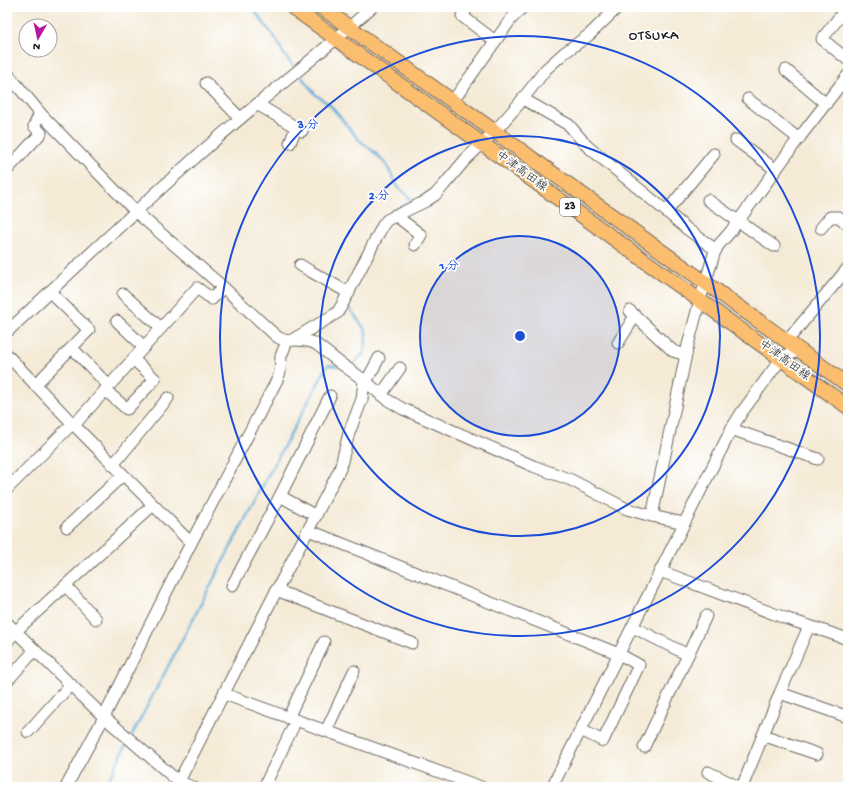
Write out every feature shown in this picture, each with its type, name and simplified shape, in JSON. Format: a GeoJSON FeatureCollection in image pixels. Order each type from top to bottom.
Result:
{"type":"FeatureCollection","features":[{"type":"Feature","properties":{"kind":"main road","name":"中津高田線"},"geometry":{"type":"LineString","coordinates":[[292,7],[848,407]]}},
{"type":"Feature","properties":{"kind":"main road","name":"中津高田線"},"geometry":{"type":"LineString","coordinates":[[321,7],[848,385]]}},
{"type":"Feature","properties":{"kind":"street"},"geometry":{"type":"LineString","coordinates":[[7,332],[180,171],[256,104],[336,39],[372,7]]}},
{"type":"Feature","properties":{"kind":"street"},"geometry":{"type":"LineString","coordinates":[[468,7],[462,16],[495,41]]}},
{"type":"Feature","properties":{"kind":"street"},"geometry":{"type":"LineString","coordinates":[[453,101],[511,19],[523,7]]}},
{"type":"Feature","properties":{"kind":"street"},"geometry":{"type":"LineString","coordinates":[[66,787],[104,716],[191,543],[277,380],[280,372],[281,356],[289,341],[337,313],[349,293],[384,222],[435,195],[465,160],[495,131],[523,99],[536,80],[550,64],[564,52],[589,35],[618,7]]}},
{"type":"Feature","properties":{"kind":"street"},"geometry":{"type":"LineString","coordinates":[[845,10],[822,39],[848,60]]}},
{"type":"Feature","properties":{"kind":"street"},"geometry":{"type":"LineString","coordinates":[[786,70],[826,104]]}},
{"type":"Feature","properties":{"kind":"street"},"geometry":{"type":"LineString","coordinates":[[7,73],[40,113],[136,212],[223,287],[279,338],[289,341],[305,340],[316,344],[390,402],[419,417],[533,466],[571,480],[626,509],[684,523]]}},
{"type":"Feature","properties":{"kind":"street"},"geometry":{"type":"LineString","coordinates":[[652,516],[686,355],[705,282],[717,247],[729,234],[799,139],[847,78]]}},
{"type":"Feature","properties":{"kind":"street"},"geometry":{"type":"LineString","coordinates":[[206,83],[240,118]]}},
{"type":"Feature","properties":{"kind":"street"},"geometry":{"type":"LineString","coordinates":[[523,99],[569,125],[587,146],[687,229],[716,250]]}},
{"type":"Feature","properties":{"kind":"street"},"geometry":{"type":"LineString","coordinates":[[748,99],[799,139]]}},
{"type":"Feature","properties":{"kind":"street"},"geometry":{"type":"LineString","coordinates":[[256,104],[299,130],[290,143]]}},
{"type":"Feature","properties":{"kind":"street"},"geometry":{"type":"LineString","coordinates":[[7,170],[41,133],[34,126],[40,113]]}},
{"type":"Feature","properties":{"kind":"street"},"geometry":{"type":"LineString","coordinates":[[736,140],[776,170]]}},
{"type":"Feature","properties":{"kind":"street"},"geometry":{"type":"LineString","coordinates":[[667,211],[714,154]]}},
{"type":"Feature","properties":{"kind":"street"},"geometry":{"type":"LineString","coordinates":[[708,200],[774,246]]}},
{"type":"Feature","properties":{"kind":"street"},"geometry":{"type":"LineString","coordinates":[[395,215],[421,235],[415,245]]}},
{"type":"Feature","properties":{"kind":"street"},"geometry":{"type":"LineString","coordinates":[[821,228],[830,217],[839,217],[848,225]]}},
{"type":"Feature","properties":{"kind":"street"},"geometry":{"type":"LineString","coordinates":[[300,265],[349,293]]}},
{"type":"Feature","properties":{"kind":"street"},"geometry":{"type":"LineString","coordinates":[[787,341],[848,268]]}},
{"type":"Feature","properties":{"kind":"street"},"geometry":{"type":"LineString","coordinates":[[7,489],[73,424],[197,288],[212,300],[223,287]]}},
{"type":"Feature","properties":{"kind":"street"},"geometry":{"type":"LineString","coordinates":[[35,385],[89,330],[50,292]]}},
{"type":"Feature","properties":{"kind":"street"},"geometry":{"type":"LineString","coordinates":[[123,294],[161,328]]}},
{"type":"Feature","properties":{"kind":"street"},"geometry":{"type":"LineString","coordinates":[[618,343],[633,314],[673,352],[686,355]]}},
{"type":"Feature","properties":{"kind":"street"},"geometry":{"type":"LineString","coordinates":[[117,321],[144,347]]}},
{"type":"Feature","properties":{"kind":"street"},"geometry":{"type":"LineString","coordinates":[[312,328],[316,344]]}},
{"type":"Feature","properties":{"kind":"street"},"geometry":{"type":"LineString","coordinates":[[72,348],[127,409],[155,379],[133,359]]}},
{"type":"Feature","properties":{"kind":"street"},"geometry":{"type":"LineString","coordinates":[[552,787],[731,429],[780,359],[783,356],[800,351]]}},
{"type":"Feature","properties":{"kind":"street"},"geometry":{"type":"LineString","coordinates":[[7,355],[191,543]]}},
{"type":"Feature","properties":{"kind":"street"},"geometry":{"type":"LineString","coordinates":[[178,785],[276,590],[340,469],[348,433],[362,399],[365,381],[379,358]]}},
{"type":"Feature","properties":{"kind":"street"},"geometry":{"type":"LineString","coordinates":[[381,395],[400,368]]}},
{"type":"Feature","properties":{"kind":"street"},"geometry":{"type":"LineString","coordinates":[[232,586],[280,496],[330,396]]}},
{"type":"Feature","properties":{"kind":"street"},"geometry":{"type":"LineString","coordinates":[[113,465],[168,398]]}},
{"type":"Feature","properties":{"kind":"street"},"geometry":{"type":"LineString","coordinates":[[731,429],[818,460]]}},
{"type":"Feature","properties":{"kind":"street"},"geometry":{"type":"LineString","coordinates":[[67,527],[123,475]]}},
{"type":"Feature","properties":{"kind":"street"},"geometry":{"type":"LineString","coordinates":[[280,496],[316,516]]}},
{"type":"Feature","properties":{"kind":"street"},"geometry":{"type":"LineString","coordinates":[[7,642],[153,505]]}},
{"type":"Feature","properties":{"kind":"street"},"geometry":{"type":"LineString","coordinates":[[308,530],[475,598],[619,654],[639,665],[603,741],[581,730]]}},
{"type":"Feature","properties":{"kind":"street"},"geometry":{"type":"LineString","coordinates":[[660,571],[848,639]]}},
{"type":"Feature","properties":{"kind":"street"},"geometry":{"type":"LineString","coordinates":[[66,586],[96,619]]}},
{"type":"Feature","properties":{"kind":"street"},"geometry":{"type":"LineString","coordinates":[[276,590],[412,643]]}},
{"type":"Feature","properties":{"kind":"street"},"geometry":{"type":"LineString","coordinates":[[644,747],[706,616]]}},
{"type":"Feature","properties":{"kind":"street"},"geometry":{"type":"LineString","coordinates":[[7,623],[178,785],[193,787]]}},
{"type":"Feature","properties":{"kind":"street"},"geometry":{"type":"LineString","coordinates":[[708,772],[741,787],[809,626]]}},
{"type":"Feature","properties":{"kind":"street"},"geometry":{"type":"LineString","coordinates":[[633,627],[688,655]]}},
{"type":"Feature","properties":{"kind":"street"},"geometry":{"type":"LineString","coordinates":[[264,787],[324,642]]}},
{"type":"Feature","properties":{"kind":"street"},"geometry":{"type":"LineString","coordinates":[[7,682],[35,650]]}},
{"type":"Feature","properties":{"kind":"street"},"geometry":{"type":"LineString","coordinates":[[326,731],[354,671]]}},
{"type":"Feature","properties":{"kind":"street"},"geometry":{"type":"LineString","coordinates":[[28,732],[71,684]]}},
{"type":"Feature","properties":{"kind":"street"},"geometry":{"type":"LineString","coordinates":[[224,694],[291,722],[326,731],[481,787]]}},
{"type":"Feature","properties":{"kind":"street"},"geometry":{"type":"LineString","coordinates":[[780,694],[848,717]]}},
{"type":"Feature","properties":{"kind":"street"},"geometry":{"type":"LineString","coordinates":[[763,735],[817,754]]}},
{"type":"Feature","properties":{"kind":"waterway"},"geometry":{"type":"LineString","coordinates":[[253,7],[278,42],[283,53],[295,68]]}},
{"type":"Feature","properties":{"kind":"waterway"},"geometry":{"type":"LineString","coordinates":[[299,74],[316,95],[330,105],[359,140],[386,164],[398,187],[413,201]]}},
{"type":"Feature","properties":{"kind":"waterway"},"geometry":{"type":"LineString","coordinates":[[397,209],[414,201]]}},
{"type":"Feature","properties":{"kind":"waterway"},"geometry":{"type":"LineString","coordinates":[[347,305],[366,331],[364,353],[351,366]]}},
{"type":"Feature","properties":{"kind":"waterway"},"geometry":{"type":"LineString","coordinates":[[131,737],[328,365],[337,366]]}},
{"type":"Feature","properties":{"kind":"waterway"},"geometry":{"type":"LineString","coordinates":[[105,787],[128,741]]}},
{"type":"Feature","properties":{"kind":"district","name":"OTSUKA"},"geometry":{"type":"Point","coordinates":[654,36]}}]}
